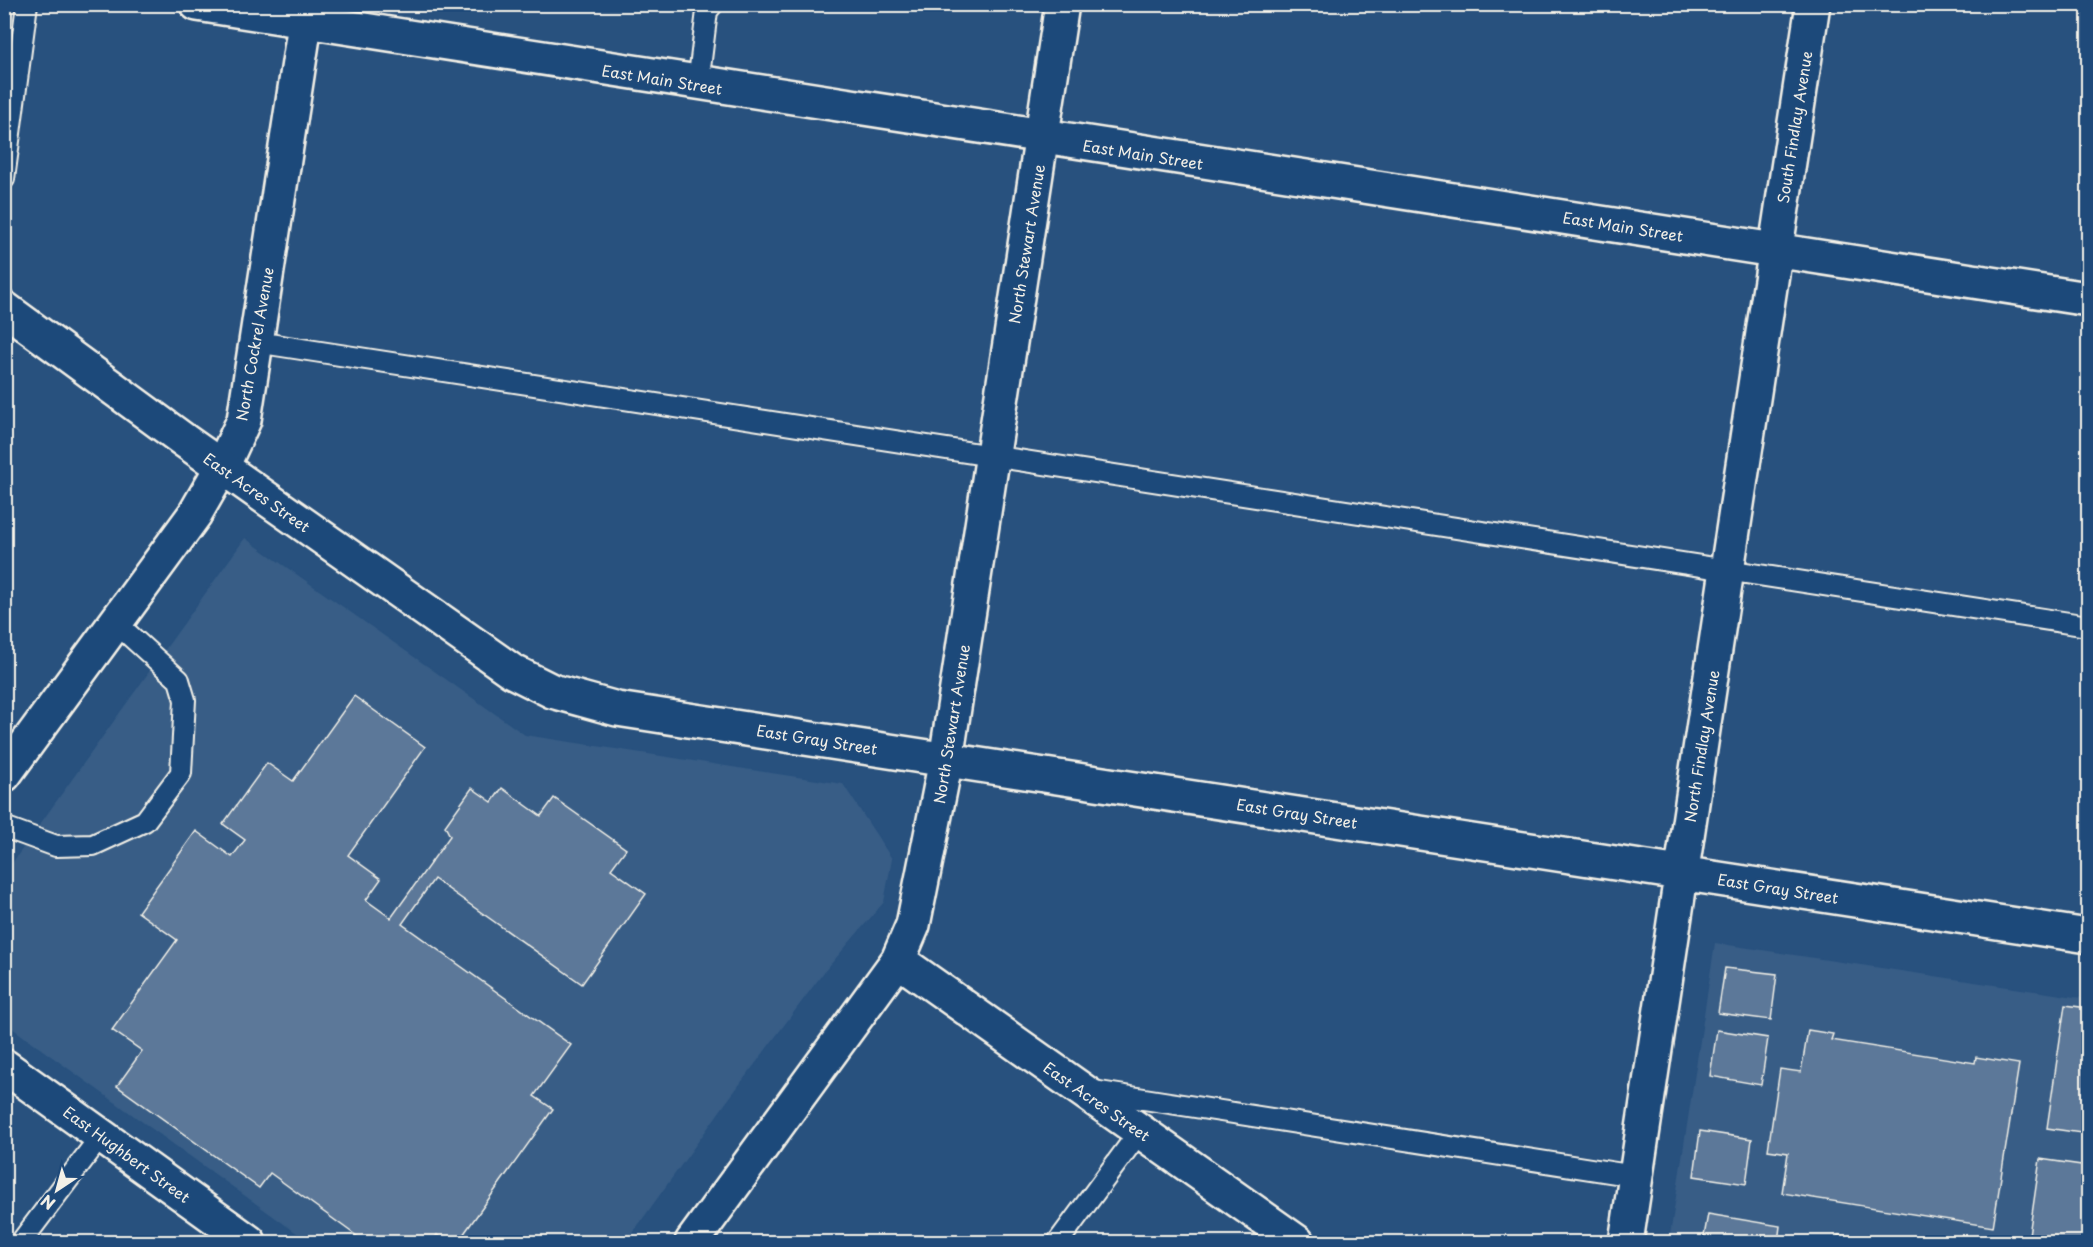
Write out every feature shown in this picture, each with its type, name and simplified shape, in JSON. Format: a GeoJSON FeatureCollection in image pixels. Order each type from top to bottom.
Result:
{"type":"FeatureCollection","features":[{"type":"Feature","properties":{"kind":"street","name":"East Main Street"},"geometry":{"type":"LineString","coordinates":[[197,4],[307,13],[698,84],[2088,299]]}},
{"type":"Feature","properties":{"kind":"street","name":"North Stewart Avenue"},"geometry":{"type":"LineString","coordinates":[[692,1242],[898,960],[914,925],[946,760],[1062,4]]}},
{"type":"Feature","properties":{"kind":"street","name":"South Findlay Avenue"},"geometry":{"type":"LineString","coordinates":[[1776,249],[1813,4]]}},
{"type":"Feature","properties":{"kind":"street","name":"North Cockrel Avenue"},"geometry":{"type":"LineString","coordinates":[[4,776],[195,514],[222,467],[244,420],[307,13]]}},
{"type":"Feature","properties":{"kind":"street","name":"North Findlay Avenue"},"geometry":{"type":"LineString","coordinates":[[1626,1242],[1776,249]]}},
{"type":"Feature","properties":{"kind":"street","name":"East Acres Street"},"geometry":{"type":"LineString","coordinates":[[4,308],[222,467],[460,637],[512,671]]}},
{"type":"Feature","properties":{"kind":"street","name":"East Gray Street"},"geometry":{"type":"LineString","coordinates":[[512,671],[552,691],[617,709],[2088,936]]}},
{"type":"Feature","properties":{"kind":"street","name":"East Acres Street"},"geometry":{"type":"LineString","coordinates":[[898,960],[1297,1242]]}},
{"type":"Feature","properties":{"kind":"street","name":"East Hughbert Street"},"geometry":{"type":"LineString","coordinates":[[4,1065],[249,1242]]}},
{"type":"Feature","properties":{"kind":"lane"},"geometry":{"type":"LineString","coordinates":[[4,178],[27,4]]}},
{"type":"Feature","properties":{"kind":"lane"},"geometry":{"type":"LineString","coordinates":[[698,84],[707,11],[714,4]]}},
{"type":"Feature","properties":{"kind":"lane"},"geometry":{"type":"LineString","coordinates":[[256,342],[2088,626]]}},
{"type":"Feature","properties":{"kind":"lane"},"geometry":{"type":"LineString","coordinates":[[4,827],[56,846],[93,845],[145,821],[181,773],[185,700],[179,680],[116,623]]}},
{"type":"Feature","properties":{"kind":"lane"},"geometry":{"type":"LineString","coordinates":[[1081,1090],[1635,1176]]}},
{"type":"Feature","properties":{"kind":"lane"},"geometry":{"type":"LineString","coordinates":[[1058,1242],[1140,1131]]}},
{"type":"Feature","properties":{"kind":"lane"},"geometry":{"type":"LineString","coordinates":[[21,1242],[101,1136]]}},
{"type":"Feature","properties":{"kind":"shaded area"},"geometry":{"type":"Polygon","coordinates":[[[245,538],[525,735],[843,784],[892,859],[884,902],[824,972],[626,1242],[309,1242],[5,1023],[5,873],[245,538]]]}},
{"type":"Feature","properties":{"kind":"shaded area"},"geometry":{"type":"Polygon","coordinates":[[[1715,943],[2088,999],[2088,1242],[1669,1242],[1715,943]]]}},
{"type":"Feature","properties":{"kind":"building"},"geometry":{"type":"Polygon","coordinates":[[[354,696],[425,747],[348,855],[381,879],[366,900],[391,918],[450,836],[445,826],[472,788],[492,802],[502,788],[541,816],[554,798],[626,849],[611,869],[646,894],[582,984],[434,879],[402,924],[571,1045],[534,1096],[553,1109],[458,1242],[447,1242],[437,1235],[431,1242],[365,1242],[270,1173],[259,1188],[117,1086],[142,1051],[112,1030],[177,940],[138,912],[196,831],[232,857],[245,840],[223,824],[267,763],[293,781],[354,696]]]}},
{"type":"Feature","properties":{"kind":"building"},"geometry":{"type":"Polygon","coordinates":[[[1725,968],[1777,974],[1771,1020],[1718,1013],[1725,968]]]}},
{"type":"Feature","properties":{"kind":"building"},"geometry":{"type":"Polygon","coordinates":[[[2065,1005],[2088,1008],[2088,1134],[2047,1128],[2065,1005]]]}},
{"type":"Feature","properties":{"kind":"building"},"geometry":{"type":"Polygon","coordinates":[[[1717,1030],[1768,1038],[1761,1085],[1710,1076],[1717,1030]]]}},
{"type":"Feature","properties":{"kind":"building"},"geometry":{"type":"Polygon","coordinates":[[[1808,1030],[1833,1034],[1831,1040],[1975,1063],[1976,1057],[2019,1064],[1993,1227],[1782,1193],[1788,1153],[1768,1150],[1780,1069],[1801,1072],[1808,1030]]]}},
{"type":"Feature","properties":{"kind":"building"},"geometry":{"type":"Polygon","coordinates":[[[1700,1131],[1752,1139],[1746,1184],[1694,1176],[1700,1131]]]}},
{"type":"Feature","properties":{"kind":"building"},"geometry":{"type":"Polygon","coordinates":[[[2040,1159],[2088,1166],[2088,1242],[2028,1242],[2040,1159]]]}},
{"type":"Feature","properties":{"kind":"building"},"geometry":{"type":"Polygon","coordinates":[[[1708,1214],[1780,1226],[1778,1242],[1703,1242],[1708,1214]]]}},
{"type":"Feature","properties":{"kind":"building"},"geometry":{"type":"Polygon","coordinates":[[[1838,1235],[1884,1242],[1837,1242],[1838,1235]]]}}]}
